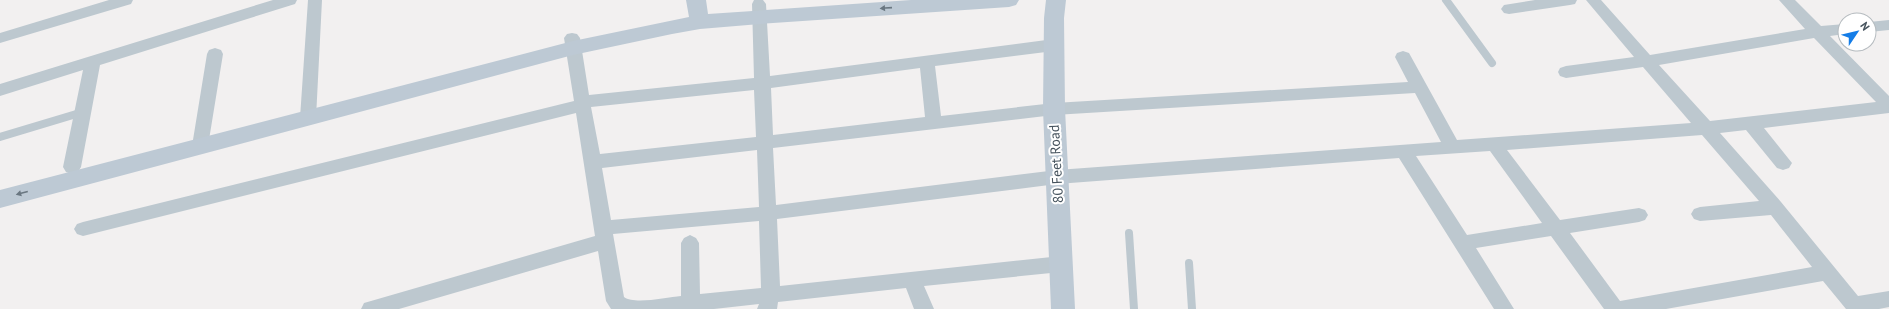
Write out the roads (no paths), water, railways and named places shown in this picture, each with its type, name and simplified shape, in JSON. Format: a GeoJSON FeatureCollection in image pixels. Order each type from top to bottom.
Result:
{"type":"FeatureCollection","features":[{"type":"Feature","properties":{"kind":"street"},"geometry":{"type":"LineString","coordinates":[[0,38],[126,0]]}},
{"type":"Feature","properties":{"kind":"street"},"geometry":{"type":"LineString","coordinates":[[0,90],[290,0]]}},
{"type":"Feature","properties":{"kind":"street"},"geometry":{"type":"LineString","coordinates":[[308,112],[315,0]]}},
{"type":"Feature","properties":{"kind":"street"},"geometry":{"type":"LineString","coordinates":[[760,11],[832,0]]}},
{"type":"Feature","properties":{"kind":"street"},"geometry":{"type":"LineString","coordinates":[[0,199],[201,140],[573,43],[623,26],[698,11],[760,11],[1009,0]]}},
{"type":"Feature","properties":{"kind":"street"},"geometry":{"type":"LineString","coordinates":[[1509,9],[1570,0]]}},
{"type":"Feature","properties":{"kind":"street"},"geometry":{"type":"LineString","coordinates":[[1593,0],[1775,207],[1855,307],[1889,299]]}},
{"type":"Feature","properties":{"kind":"street"},"geometry":{"type":"LineString","coordinates":[[1786,0],[1887,102]]}},
{"type":"Feature","properties":{"kind":"street","name":"80 Feet Road"},"geometry":{"type":"LineString","coordinates":[[1052,6],[1054,44],[1054,109],[1063,309]]}},
{"type":"Feature","properties":{"kind":"street"},"geometry":{"type":"LineString","coordinates":[[760,11],[768,213],[769,301]]}},
{"type":"Feature","properties":{"kind":"street"},"geometry":{"type":"LineString","coordinates":[[1877,26],[1889,25]]}},
{"type":"Feature","properties":{"kind":"street"},"geometry":{"type":"LineString","coordinates":[[1566,72],[1647,61],[1837,30]]}},
{"type":"Feature","properties":{"kind":"street"},"geometry":{"type":"LineString","coordinates":[[573,43],[615,301],[624,309],[690,303],[769,301],[912,279],[1061,264]]}},
{"type":"Feature","properties":{"kind":"street"},"geometry":{"type":"LineString","coordinates":[[83,229],[583,103],[762,83],[1054,44]]}},
{"type":"Feature","properties":{"kind":"street"},"geometry":{"type":"LineString","coordinates":[[201,140],[215,54]]}},
{"type":"Feature","properties":{"kind":"street"},"geometry":{"type":"LineString","coordinates":[[1403,57],[1452,147]]}},
{"type":"Feature","properties":{"kind":"street"},"geometry":{"type":"LineString","coordinates":[[72,167],[93,61]]}},
{"type":"Feature","properties":{"kind":"street"},"geometry":{"type":"LineString","coordinates":[[927,61],[934,123]]}},
{"type":"Feature","properties":{"kind":"street"},"geometry":{"type":"LineString","coordinates":[[592,162],[1054,109],[1419,87]]}},
{"type":"Feature","properties":{"kind":"street"},"geometry":{"type":"LineString","coordinates":[[370,309],[604,234],[1057,176],[1707,128],[1887,102]]}},
{"type":"Feature","properties":{"kind":"street"},"geometry":{"type":"LineString","coordinates":[[1750,123],[1783,163]]}},
{"type":"Feature","properties":{"kind":"street"},"geometry":{"type":"LineString","coordinates":[[0,185],[72,167],[201,140]]}},
{"type":"Feature","properties":{"kind":"street"},"geometry":{"type":"LineString","coordinates":[[1494,144],[1615,309]]}},
{"type":"Feature","properties":{"kind":"street"},"geometry":{"type":"LineString","coordinates":[[1404,150],[1504,309]]}},
{"type":"Feature","properties":{"kind":"street"},"geometry":{"type":"LineString","coordinates":[[1700,214],[1775,207]]}},
{"type":"Feature","properties":{"kind":"street"},"geometry":{"type":"LineString","coordinates":[[1462,243],[1639,214]]}},
{"type":"Feature","properties":{"kind":"street"},"geometry":{"type":"LineString","coordinates":[[690,242],[690,303]]}},
{"type":"Feature","properties":{"kind":"street"},"geometry":{"type":"LineString","coordinates":[[1620,309],[1827,272]]}},
{"type":"Feature","properties":{"kind":"street"},"geometry":{"type":"LineString","coordinates":[[912,279],[924,309]]}},
{"type":"Feature","properties":{"kind":"lane"},"geometry":{"type":"LineString","coordinates":[[1446,0],[1492,63]]}},
{"type":"Feature","properties":{"kind":"lane"},"geometry":{"type":"LineString","coordinates":[[0,137],[83,112]]}},
{"type":"Feature","properties":{"kind":"lane"},"geometry":{"type":"LineString","coordinates":[[1129,233],[1134,309]]}},
{"type":"Feature","properties":{"kind":"lane"},"geometry":{"type":"LineString","coordinates":[[1189,263],[1192,309]]}}]}
